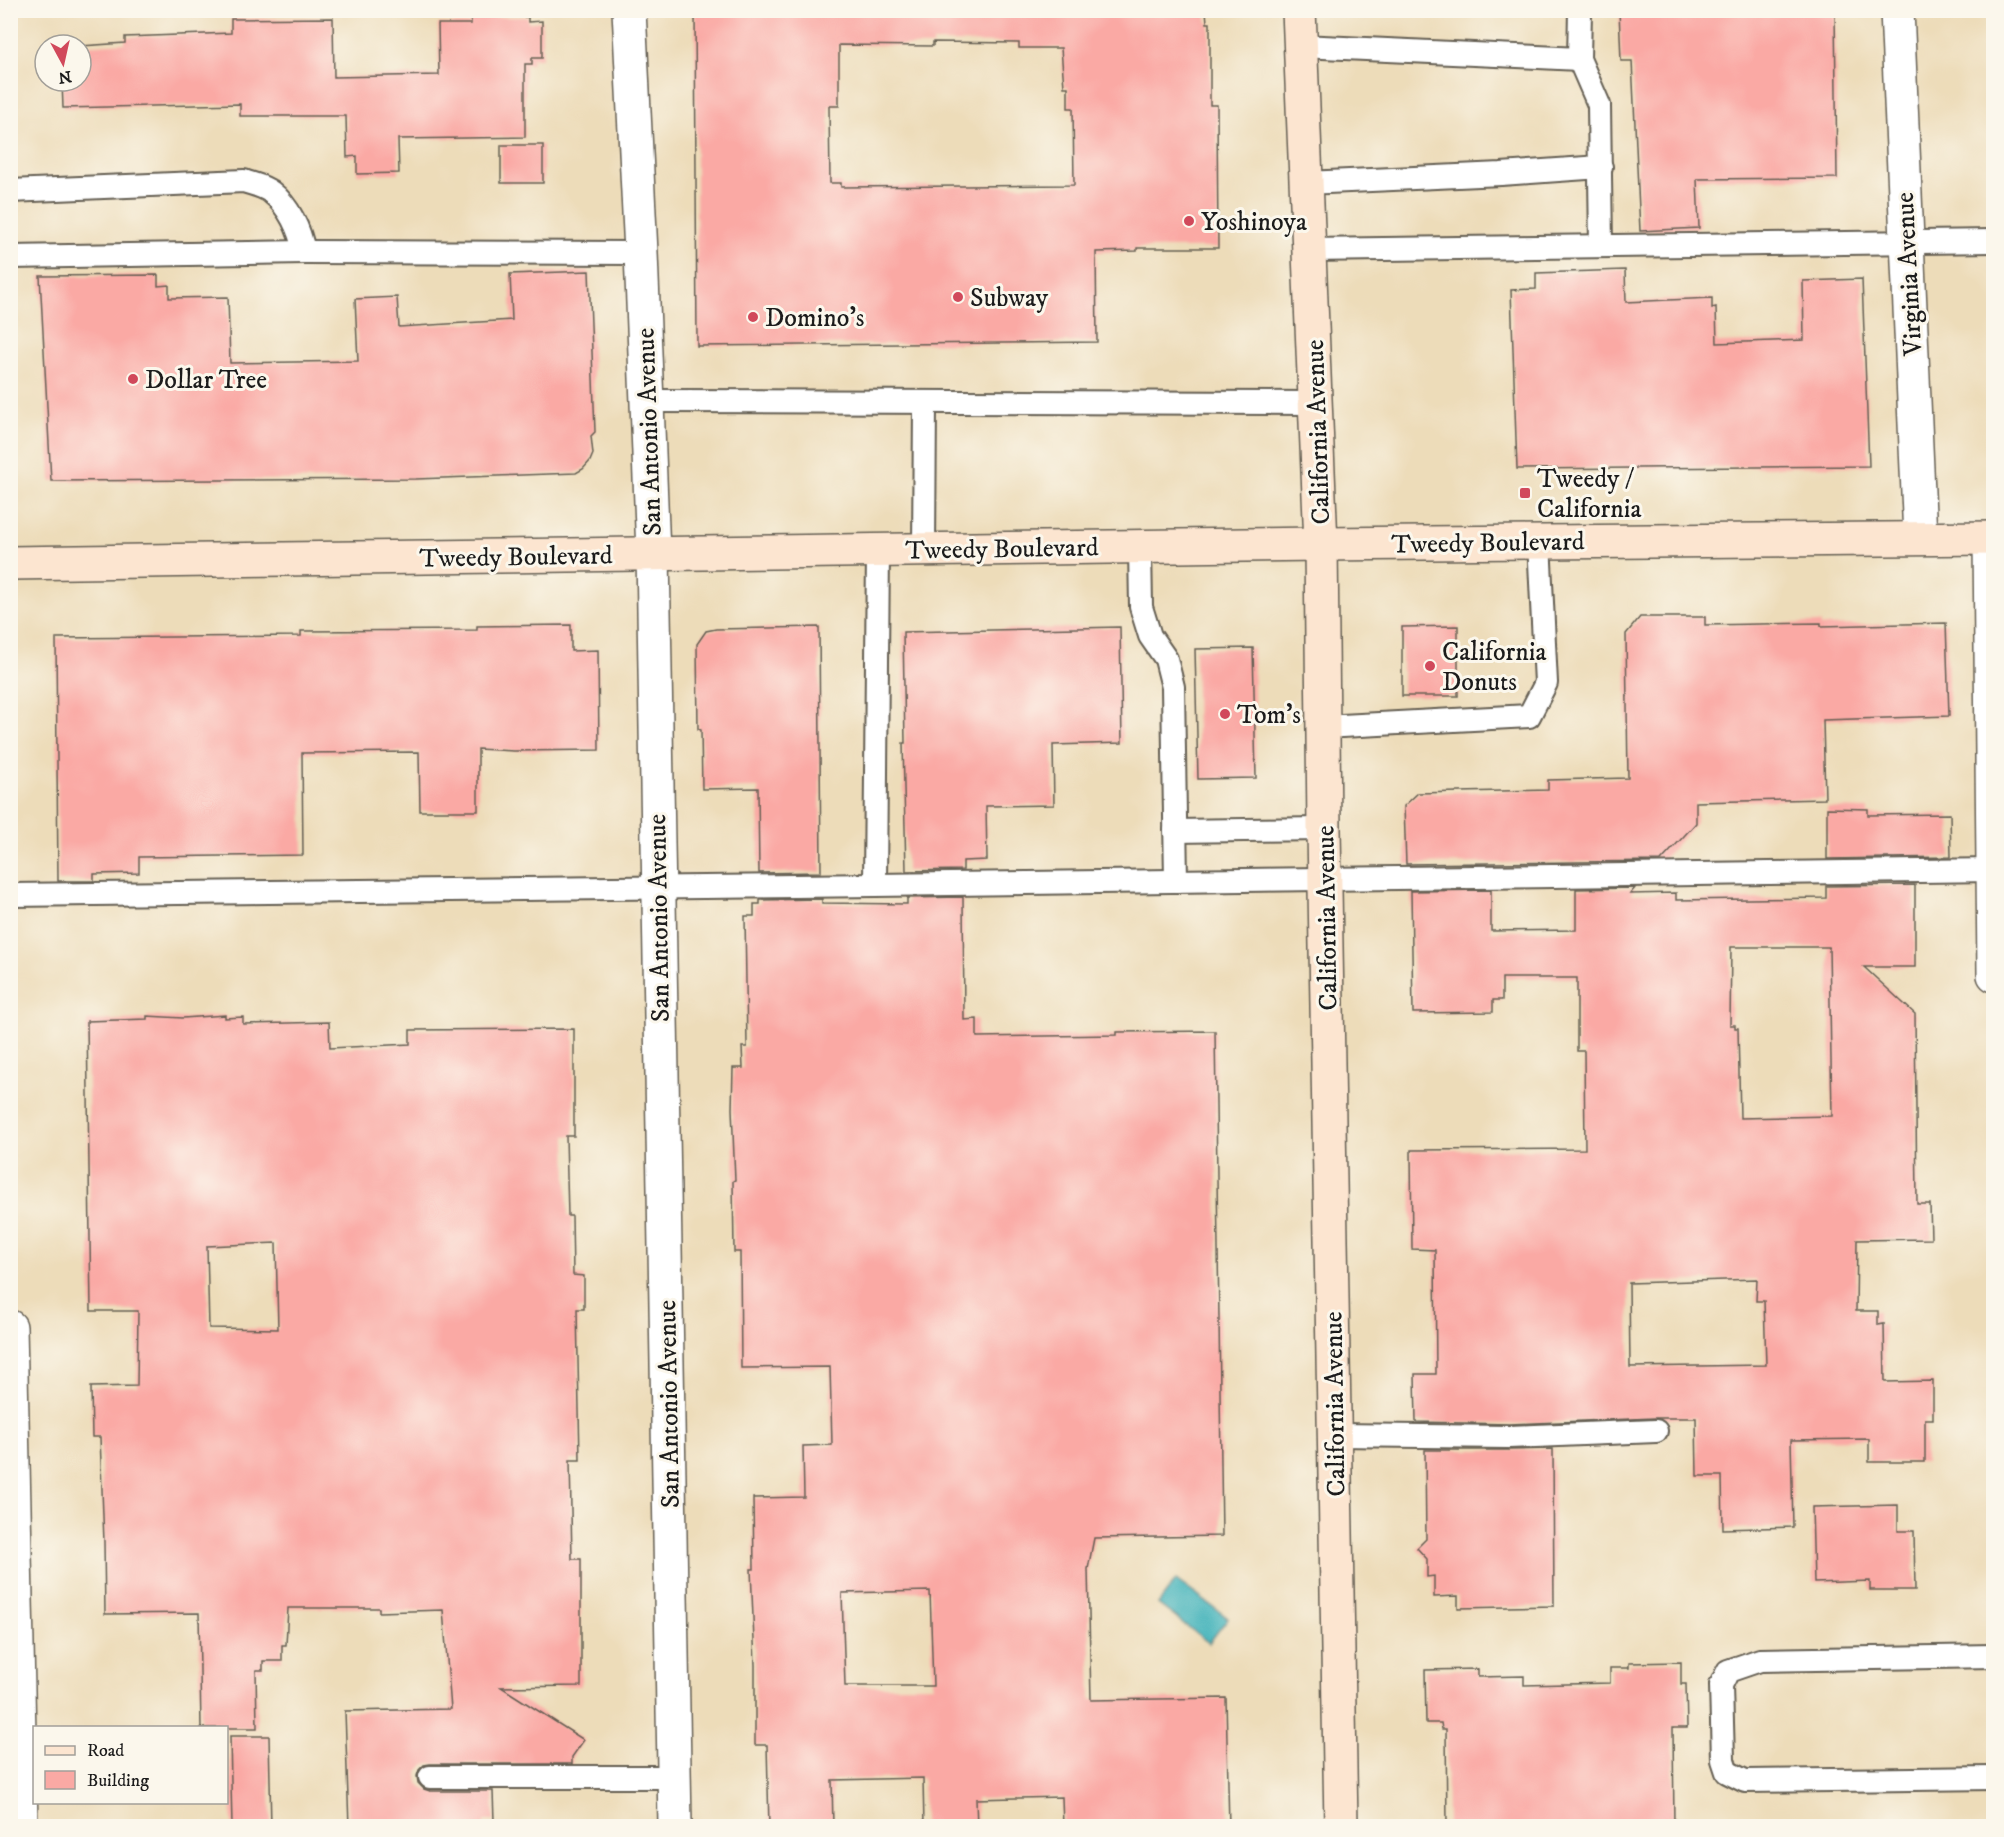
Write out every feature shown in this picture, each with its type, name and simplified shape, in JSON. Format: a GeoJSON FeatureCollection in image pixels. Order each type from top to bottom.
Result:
{"type":"FeatureCollection","features":[{"type":"Feature","properties":{"kind":"main road","name":"California Avenue"},"geometry":{"type":"LineString","coordinates":[[1299,10],[1321,544],[1341,1827]]}},
{"type":"Feature","properties":{"kind":"main road","name":"Tweedy Boulevard"},"geometry":{"type":"LineString","coordinates":[[10,563],[1321,544],[1992,538]]}},
{"type":"Feature","properties":{"kind":"street","name":"San Antonio Avenue"},"geometry":{"type":"LineString","coordinates":[[629,10],[653,553],[675,1827]]}},
{"type":"Feature","properties":{"kind":"street","name":"Virginia Avenue"},"geometry":{"type":"LineString","coordinates":[[1897,10],[1920,538]]}},
{"type":"Feature","properties":{"kind":"street"},"geometry":{"type":"LineString","coordinates":[[1992,538],[1994,975]]}},
{"type":"Feature","properties":{"kind":"street"},"geometry":{"type":"LineString","coordinates":[[10,1327],[21,1827]]}},
{"type":"Feature","properties":{"kind":"lane"},"geometry":{"type":"LineString","coordinates":[[1580,10],[1579,58],[1599,105],[1601,246]]}},
{"type":"Feature","properties":{"kind":"lane"},"geometry":{"type":"LineString","coordinates":[[1300,46],[1579,58]]}},
{"type":"Feature","properties":{"kind":"lane"},"geometry":{"type":"LineString","coordinates":[[1306,183],[1601,167]]}},
{"type":"Feature","properties":{"kind":"lane"},"geometry":{"type":"LineString","coordinates":[[10,191],[244,181],[270,191],[291,215],[302,238],[304,252]]}},
{"type":"Feature","properties":{"kind":"lane"},"geometry":{"type":"LineString","coordinates":[[1309,250],[1994,241]]}},
{"type":"Feature","properties":{"kind":"lane"},"geometry":{"type":"LineString","coordinates":[[10,257],[304,252],[641,253]]}},
{"type":"Feature","properties":{"kind":"lane"},"geometry":{"type":"LineString","coordinates":[[647,401],[1315,403]]}},
{"type":"Feature","properties":{"kind":"lane"},"geometry":{"type":"LineString","coordinates":[[924,550],[925,403]]}},
{"type":"Feature","properties":{"kind":"lane"},"geometry":{"type":"LineString","coordinates":[[1323,726],[1529,716],[1546,683],[1539,542]]}},
{"type":"Feature","properties":{"kind":"lane"},"geometry":{"type":"LineString","coordinates":[[1140,547],[1141,607],[1150,636],[1166,659],[1173,687],[1176,880]]}},
{"type":"Feature","properties":{"kind":"lane"},"geometry":{"type":"LineString","coordinates":[[875,885],[878,550]]}},
{"type":"Feature","properties":{"kind":"lane"},"geometry":{"type":"LineString","coordinates":[[1175,831],[1324,829]]}},
{"type":"Feature","properties":{"kind":"lane"},"geometry":{"type":"LineString","coordinates":[[10,895],[1993,870]]}},
{"type":"Feature","properties":{"kind":"lane"},"geometry":{"type":"LineString","coordinates":[[1335,1435],[1509,1437],[1656,1431]]}},
{"type":"Feature","properties":{"kind":"lane"},"geometry":{"type":"LineString","coordinates":[[1994,1656],[1760,1660],[1728,1671],[1721,1685],[1723,1760],[1727,1772],[1746,1780],[1994,1778]]}},
{"type":"Feature","properties":{"kind":"lane"},"geometry":{"type":"LineString","coordinates":[[430,1777],[675,1777]]}},
{"type":"Feature","properties":{"kind":"water"},"geometry":{"type":"Polygon","coordinates":[[[1176,1580],[1228,1618],[1209,1643],[1158,1604],[1176,1580]]]}},
{"type":"Feature","properties":{"kind":"building"},"geometry":{"type":"Polygon","coordinates":[[[695,10],[1206,10],[1207,23],[1210,23],[1210,105],[1217,105],[1218,248],[1137,248],[1137,251],[1096,252],[1097,342],[697,346],[695,10]],[[933,42],[933,46],[839,45],[839,106],[829,106],[830,183],[841,183],[841,187],[1074,185],[1073,108],[1068,108],[1068,87],[1064,87],[1061,48],[1019,48],[1019,43],[933,42]]]}},
{"type":"Feature","properties":{"kind":"building"},"geometry":{"type":"Polygon","coordinates":[[[1619,10],[1835,10],[1837,178],[1697,179],[1699,228],[1640,231],[1632,61],[1621,61],[1619,10]]]}},
{"type":"Feature","properties":{"kind":"building"},"geometry":{"type":"Polygon","coordinates":[[[471,17],[528,17],[528,22],[542,21],[542,58],[532,58],[532,64],[525,64],[525,137],[398,139],[399,173],[357,174],[357,156],[347,157],[346,116],[240,116],[240,104],[63,108],[62,93],[93,93],[93,45],[125,43],[125,37],[231,33],[231,19],[333,18],[334,77],[439,75],[438,24],[471,24],[471,17]]]}},
{"type":"Feature","properties":{"kind":"building"},"geometry":{"type":"Polygon","coordinates":[[[501,145],[543,145],[543,183],[501,183],[501,145]]]}},
{"type":"Feature","properties":{"kind":"building"},"geometry":{"type":"Polygon","coordinates":[[[1625,270],[1626,302],[1712,298],[1712,308],[1716,307],[1717,343],[1804,340],[1803,281],[1862,279],[1869,466],[1517,469],[1511,290],[1536,289],[1536,273],[1625,270]]]}},
{"type":"Feature","properties":{"kind":"building"},"geometry":{"type":"Polygon","coordinates":[[[589,271],[595,432],[591,436],[593,454],[590,461],[576,473],[416,479],[51,481],[40,276],[158,275],[158,286],[169,285],[169,298],[228,297],[230,363],[358,361],[355,299],[397,297],[399,327],[512,320],[510,274],[589,271]]]}},
{"type":"Feature","properties":{"kind":"building"},"geometry":{"type":"Polygon","coordinates":[[[1640,617],[1705,617],[1705,625],[1821,623],[1821,626],[1946,623],[1949,716],[1823,720],[1825,799],[1696,802],[1696,823],[1661,861],[1406,864],[1404,806],[1418,793],[1548,790],[1548,780],[1628,778],[1626,634],[1640,617]]]}},
{"type":"Feature","properties":{"kind":"building"},"geometry":{"type":"Polygon","coordinates":[[[571,625],[571,651],[598,650],[599,750],[478,749],[478,811],[420,811],[419,752],[302,753],[303,855],[139,857],[139,873],[94,874],[94,881],[58,881],[56,638],[301,636],[301,631],[477,630],[477,626],[571,625]]]}},
{"type":"Feature","properties":{"kind":"building","name":"California Donuts"},"geometry":{"type":"Polygon","coordinates":[[[1458,626],[1458,696],[1402,696],[1402,627],[1458,626]]]}},
{"type":"Feature","properties":{"kind":"building"},"geometry":{"type":"Polygon","coordinates":[[[819,627],[821,872],[759,873],[758,788],[702,789],[701,730],[698,729],[697,644],[706,631],[716,629],[819,627]]]}},
{"type":"Feature","properties":{"kind":"building"},"geometry":{"type":"Polygon","coordinates":[[[1120,627],[1122,743],[1053,745],[1054,805],[986,806],[987,860],[963,861],[963,870],[906,871],[903,632],[1120,627]]]}},
{"type":"Feature","properties":{"kind":"building","name":"Tom's"},"geometry":{"type":"Polygon","coordinates":[[[1253,648],[1256,778],[1198,779],[1195,649],[1253,648]]]}},
{"type":"Feature","properties":{"kind":"building"},"geometry":{"type":"Polygon","coordinates":[[[1827,808],[1868,809],[1868,815],[1950,814],[1951,857],[1827,859],[1827,808]]]}},
{"type":"Feature","properties":{"kind":"building"},"geometry":{"type":"Polygon","coordinates":[[[1915,885],[1915,967],[1864,967],[1915,1014],[1917,1204],[1930,1204],[1931,1239],[1857,1240],[1856,1311],[1878,1311],[1878,1325],[1884,1324],[1885,1382],[1933,1381],[1933,1419],[1925,1419],[1925,1462],[1869,1462],[1869,1439],[1791,1440],[1793,1527],[1723,1529],[1722,1476],[1697,1476],[1696,1418],[1509,1424],[1416,1422],[1415,1374],[1436,1374],[1435,1250],[1412,1249],[1411,1150],[1585,1149],[1584,1051],[1577,1051],[1577,978],[1502,978],[1502,1000],[1493,1000],[1493,1012],[1413,1013],[1411,891],[1491,890],[1491,931],[1576,930],[1576,889],[1635,888],[1630,894],[1676,893],[1676,900],[1826,898],[1826,886],[1915,885]],[[1731,947],[1730,1025],[1738,1028],[1740,1118],[1832,1116],[1829,947],[1731,947]],[[1757,1279],[1629,1283],[1630,1367],[1766,1365],[1764,1301],[1756,1301],[1757,1279]]]}},
{"type":"Feature","properties":{"kind":"building"},"geometry":{"type":"Polygon","coordinates":[[[963,897],[964,1020],[977,1019],[977,1037],[1215,1031],[1222,1536],[1094,1538],[1088,1569],[1091,1700],[1226,1698],[1229,1827],[1063,1827],[1062,1797],[976,1799],[977,1827],[924,1827],[923,1778],[832,1780],[833,1827],[769,1827],[767,1745],[755,1745],[755,1665],[751,1569],[754,1569],[753,1498],[804,1497],[803,1446],[832,1445],[830,1367],[741,1368],[740,1252],[734,1252],[733,1181],[735,1180],[732,1109],[733,1068],[743,1068],[742,1047],[747,1047],[745,916],[754,916],[754,904],[760,904],[760,900],[822,899],[822,903],[907,904],[907,898],[963,897]],[[930,1591],[842,1593],[845,1686],[933,1686],[930,1591]]]}},
{"type":"Feature","properties":{"kind":"building"},"geometry":{"type":"Polygon","coordinates":[[[225,1015],[225,1018],[243,1017],[243,1024],[329,1022],[330,1048],[410,1044],[410,1030],[574,1029],[574,1136],[566,1136],[568,1216],[572,1216],[573,1275],[584,1276],[584,1309],[577,1309],[580,1460],[570,1460],[572,1559],[581,1559],[581,1686],[501,1687],[584,1740],[572,1757],[572,1764],[430,1764],[424,1765],[419,1770],[418,1783],[430,1791],[493,1791],[494,1821],[484,1821],[484,1827],[349,1827],[345,1711],[451,1709],[443,1610],[379,1612],[379,1608],[288,1608],[286,1645],[282,1645],[282,1661],[263,1661],[263,1670],[256,1670],[257,1728],[201,1726],[199,1613],[105,1614],[100,1437],[92,1437],[91,1387],[137,1386],[138,1311],[91,1311],[87,1021],[147,1019],[147,1016],[183,1018],[225,1015]],[[276,1243],[207,1246],[209,1328],[278,1329],[276,1243]]]}},
{"type":"Feature","properties":{"kind":"building"},"geometry":{"type":"Polygon","coordinates":[[[1553,1449],[1554,1606],[1458,1608],[1458,1596],[1434,1597],[1434,1576],[1427,1577],[1427,1559],[1417,1548],[1426,1539],[1425,1450],[1553,1449]]]}},
{"type":"Feature","properties":{"kind":"building"},"geometry":{"type":"Polygon","coordinates":[[[1898,1505],[1898,1531],[1914,1531],[1915,1590],[1870,1590],[1870,1581],[1814,1583],[1812,1507],[1898,1505]]]}},
{"type":"Feature","properties":{"kind":"building"},"geometry":{"type":"Polygon","coordinates":[[[1681,1662],[1681,1684],[1686,1684],[1687,1728],[1673,1728],[1674,1827],[1447,1827],[1446,1729],[1442,1729],[1441,1723],[1426,1723],[1425,1670],[1478,1669],[1478,1677],[1524,1676],[1524,1685],[1610,1683],[1610,1668],[1629,1668],[1629,1663],[1681,1662]]]}},
{"type":"Feature","properties":{"kind":"building"},"geometry":{"type":"Polygon","coordinates":[[[230,1736],[269,1736],[271,1827],[232,1827],[230,1736]]]}},
{"type":"Feature","properties":{"kind":"place","name":"Yoshinoya"},"geometry":{"type":"Point","coordinates":[1189,221]}},
{"type":"Feature","properties":{"kind":"place","name":"Subway"},"geometry":{"type":"Point","coordinates":[958,297]}},
{"type":"Feature","properties":{"kind":"place","name":"Domino's"},"geometry":{"type":"Point","coordinates":[753,317]}},
{"type":"Feature","properties":{"kind":"place","name":"Dollar Tree"},"geometry":{"type":"Point","coordinates":[133,379]}},
{"type":"Feature","properties":{"kind":"place","name":"Tweedy / California"},"geometry":{"type":"Point","coordinates":[1525,493]}},
{"type":"Feature","properties":{"kind":"place","name":"California Donuts"},"geometry":{"type":"Point","coordinates":[1430,666]}},
{"type":"Feature","properties":{"kind":"place","name":"Tom's"},"geometry":{"type":"Point","coordinates":[1225,714]}}]}
